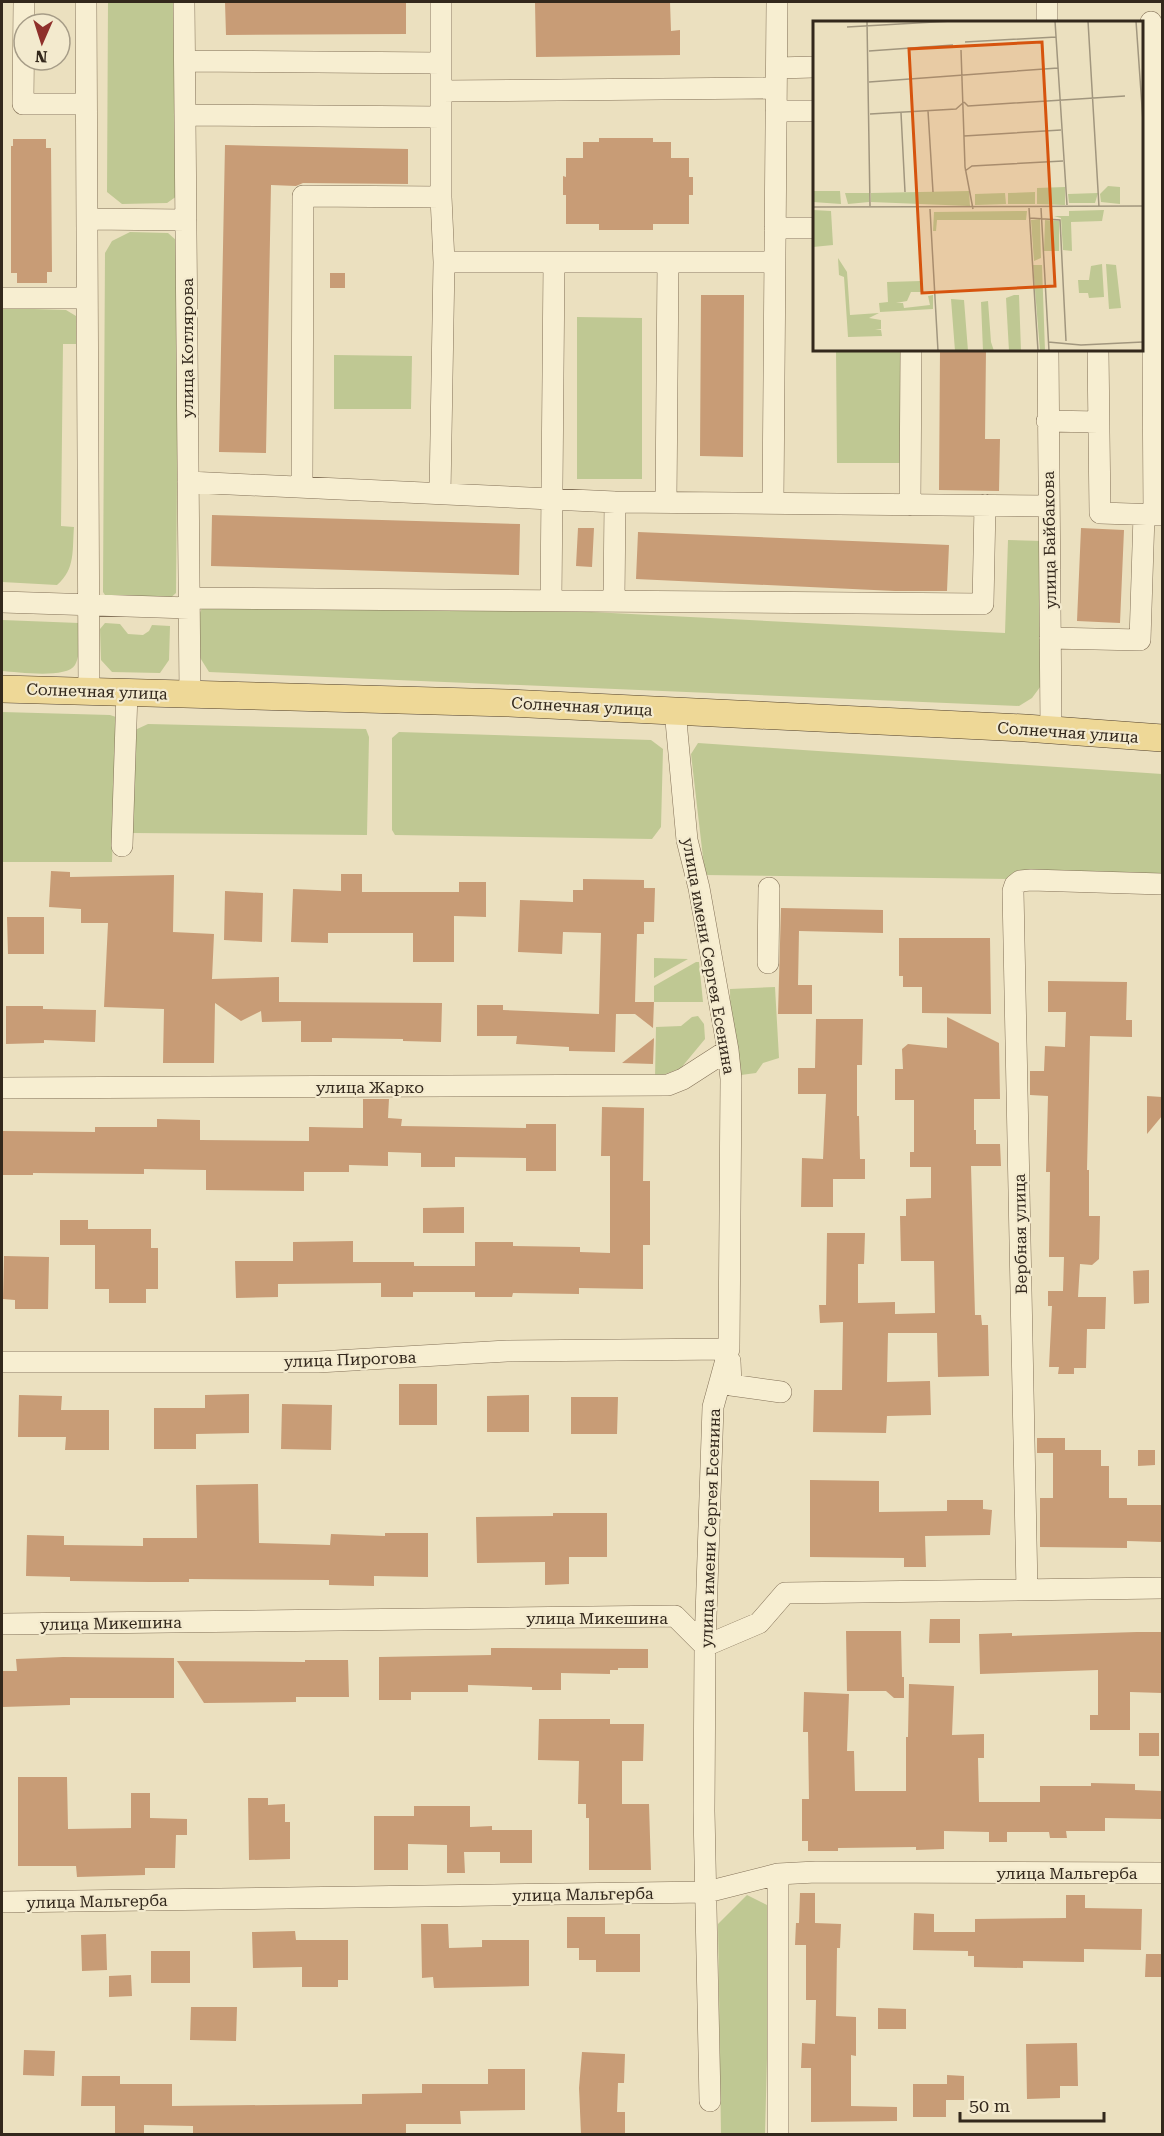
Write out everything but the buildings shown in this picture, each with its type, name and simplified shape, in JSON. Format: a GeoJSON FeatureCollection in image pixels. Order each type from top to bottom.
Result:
{"type":"FeatureCollection","features":[{"type":"Feature","properties":{"kind":"main road","name":"Солнечная улица"},"geometry":{"type":"LineString","coordinates":[[2,688],[675,710],[1162,738]]}},
{"type":"Feature","properties":{"kind":"street"},"geometry":{"type":"LineString","coordinates":[[24,2],[23,104],[86,104]]}},
{"type":"Feature","properties":{"kind":"street"},"geometry":{"type":"LineString","coordinates":[[86,2],[89,691]]}},
{"type":"Feature","properties":{"kind":"street","name":"улица Котлярова"},"geometry":{"type":"LineString","coordinates":[[184,2],[190,694]]}},
{"type":"Feature","properties":{"kind":"street"},"geometry":{"type":"LineString","coordinates":[[440,493],[444,262],[441,197],[441,2]]}},
{"type":"Feature","properties":{"kind":"street"},"geometry":{"type":"LineString","coordinates":[[772,504],[777,2]]}},
{"type":"Feature","properties":{"kind":"street"},"geometry":{"type":"LineString","coordinates":[[1047,2],[1047,21]]}},
{"type":"Feature","properties":{"kind":"street"},"geometry":{"type":"LineString","coordinates":[[1050,638],[1140,640],[1153,515],[1151,21]]}},
{"type":"Feature","properties":{"kind":"street"},"geometry":{"type":"LineString","coordinates":[[185,61],[441,63]]}},
{"type":"Feature","properties":{"kind":"street"},"geometry":{"type":"LineString","coordinates":[[441,91],[777,78],[813,67]]}},
{"type":"Feature","properties":{"kind":"street"},"geometry":{"type":"LineString","coordinates":[[776,111],[813,111]]}},
{"type":"Feature","properties":{"kind":"street"},"geometry":{"type":"LineString","coordinates":[[185,115],[441,117]]}},
{"type":"Feature","properties":{"kind":"street"},"geometry":{"type":"LineString","coordinates":[[302,487],[303,196],[441,197]]}},
{"type":"Feature","properties":{"kind":"street"},"geometry":{"type":"LineString","coordinates":[[87,219],[186,220]]}},
{"type":"Feature","properties":{"kind":"street"},"geometry":{"type":"LineString","coordinates":[[775,228],[813,228]]}},
{"type":"Feature","properties":{"kind":"street"},"geometry":{"type":"LineString","coordinates":[[444,262],[775,262]]}},
{"type":"Feature","properties":{"kind":"street"},"geometry":{"type":"LineString","coordinates":[[551,601],[554,262]]}},
{"type":"Feature","properties":{"kind":"street"},"geometry":{"type":"LineString","coordinates":[[666,502],[668,262]]}},
{"type":"Feature","properties":{"kind":"street"},"geometry":{"type":"LineString","coordinates":[[2,298],[87,298]]}},
{"type":"Feature","properties":{"kind":"street"},"geometry":{"type":"LineString","coordinates":[[910,505],[911,351]]}},
{"type":"Feature","properties":{"kind":"street","name":"улица Байбакова"},"geometry":{"type":"LineString","coordinates":[[1048,351],[1051,730]]}},
{"type":"Feature","properties":{"kind":"street"},"geometry":{"type":"LineString","coordinates":[[1098,351],[1100,513],[1153,515]]}},
{"type":"Feature","properties":{"kind":"street"},"geometry":{"type":"LineString","coordinates":[[1047,421],[1098,422]]}},
{"type":"Feature","properties":{"kind":"street"},"geometry":{"type":"LineString","coordinates":[[188,482],[615,502],[1049,506]]}},
{"type":"Feature","properties":{"kind":"street"},"geometry":{"type":"LineString","coordinates":[[614,601],[615,502]]}},
{"type":"Feature","properties":{"kind":"street"},"geometry":{"type":"LineString","coordinates":[[2,602],[89,605],[551,601],[984,604],[985,505]]}},
{"type":"Feature","properties":{"kind":"street"},"geometry":{"type":"LineString","coordinates":[[122,846],[127,692]]}},
{"type":"Feature","properties":{"kind":"street","name":"улица имени Сергея Есенина"},"geometry":{"type":"LineString","coordinates":[[675,710],[687,840],[699,888],[728,1050],[732,1107],[729,1349],[713,1407],[705,1646],[704,1810],[710,2101]]}},
{"type":"Feature","properties":{"kind":"street","name":"Вербная улица"},"geometry":{"type":"LineString","coordinates":[[1027,1590],[1013,891],[1015,885],[1020,881],[1031,880],[1162,884]]}},
{"type":"Feature","properties":{"kind":"street"},"geometry":{"type":"LineString","coordinates":[[768,963],[770,888]]}},
{"type":"Feature","properties":{"kind":"street","name":"улица Жарко"},"geometry":{"type":"LineString","coordinates":[[2,1088],[668,1084],[683,1078],[728,1050]]}},
{"type":"Feature","properties":{"kind":"street"},"geometry":{"type":"LineString","coordinates":[[729,1349],[731,1385],[781,1392]]}},
{"type":"Feature","properties":{"kind":"street","name":"улица Пирогова"},"geometry":{"type":"LineString","coordinates":[[2,1362],[318,1362],[507,1351],[729,1349]]}},
{"type":"Feature","properties":{"kind":"street"},"geometry":{"type":"LineString","coordinates":[[705,1646],[759,1623],[784,1593],[1162,1588]]}},
{"type":"Feature","properties":{"kind":"street","name":"улица Микешина"},"geometry":{"type":"LineString","coordinates":[[2,1624],[675,1616],[705,1646]]}},
{"type":"Feature","properties":{"kind":"street","name":"улица Мальгерба"},"geometry":{"type":"LineString","coordinates":[[2,1902],[707,1892],[778,1874],[816,1872],[1162,1873]]}},
{"type":"Feature","properties":{"kind":"street"},"geometry":{"type":"LineString","coordinates":[[778,1874],[778,2134]]}},
{"type":"Feature","properties":{"kind":"green space"},"geometry":{"type":"Polygon","coordinates":[[[108,2],[174,2],[177,196],[167,203],[122,204],[107,192],[108,2]]]}},
{"type":"Feature","properties":{"kind":"green space"},"geometry":{"type":"Polygon","coordinates":[[[130,232],[168,233],[177,241],[179,254],[176,593],[168,600],[107,598],[103,592],[105,253],[112,241],[130,232]]]}},
{"type":"Feature","properties":{"kind":"green space"},"geometry":{"type":"Polygon","coordinates":[[[2,308],[66,310],[76,316],[76,344],[63,344],[61,526],[74,527],[73,551],[67,572],[57,585],[2,582],[2,308]]]}},
{"type":"Feature","properties":{"kind":"green space"},"geometry":{"type":"Polygon","coordinates":[[[577,317],[642,318],[642,479],[577,479],[577,317]]]}},
{"type":"Feature","properties":{"kind":"green space"},"geometry":{"type":"Polygon","coordinates":[[[836,351],[900,351],[901,463],[837,463],[836,351]]]}},
{"type":"Feature","properties":{"kind":"green space"},"geometry":{"type":"Polygon","coordinates":[[[334,355],[412,356],[411,409],[334,409],[334,355]]]}},
{"type":"Feature","properties":{"kind":"green space"},"geometry":{"type":"Polygon","coordinates":[[[1008,540],[1042,541],[1043,683],[1032,698],[1019,706],[209,672],[199,656],[199,615],[204,603],[219,593],[1005,633],[1008,540]]]}},
{"type":"Feature","properties":{"kind":"green space"},"geometry":{"type":"Polygon","coordinates":[[[2,620],[79,623],[79,650],[75,665],[62,672],[52,673],[2,671],[2,620]]]}},
{"type":"Feature","properties":{"kind":"green space"},"geometry":{"type":"Polygon","coordinates":[[[105,623],[120,624],[128,634],[143,635],[152,625],[170,626],[169,660],[160,673],[112,672],[101,660],[100,629],[105,623]]]}},
{"type":"Feature","properties":{"kind":"green space"},"geometry":{"type":"Polygon","coordinates":[[[2,712],[116,717],[112,862],[2,862],[2,712]]]}},
{"type":"Feature","properties":{"kind":"green space"},"geometry":{"type":"Polygon","coordinates":[[[148,724],[366,729],[369,737],[367,835],[132,833],[135,730],[148,724]]]}},
{"type":"Feature","properties":{"kind":"green space"},"geometry":{"type":"Polygon","coordinates":[[[399,732],[651,740],[663,749],[661,827],[652,839],[395,835],[392,830],[392,738],[399,732]]]}},
{"type":"Feature","properties":{"kind":"green space"},"geometry":{"type":"Polygon","coordinates":[[[698,743],[1162,774],[1162,877],[1009,879],[705,875],[691,754],[698,743]]]}},
{"type":"Feature","properties":{"kind":"green space"},"geometry":{"type":"Polygon","coordinates":[[[654,958],[688,959],[654,978],[654,958]]]}},
{"type":"Feature","properties":{"kind":"green space"},"geometry":{"type":"Polygon","coordinates":[[[699,962],[703,1002],[654,1002],[654,986],[699,962]]]}},
{"type":"Feature","properties":{"kind":"green space"},"geometry":{"type":"Polygon","coordinates":[[[775,987],[779,1058],[763,1063],[756,1073],[741,1075],[731,1065],[730,989],[775,987]]]}},
{"type":"Feature","properties":{"kind":"green space"},"geometry":{"type":"Polygon","coordinates":[[[698,1016],[704,1024],[705,1039],[681,1068],[655,1078],[656,1027],[681,1026],[692,1017],[698,1016]]]}},
{"type":"Feature","properties":{"kind":"green space"},"geometry":{"type":"Polygon","coordinates":[[[747,1895],[771,1907],[765,2134],[721,2134],[718,1924],[747,1895]]]}}]}
